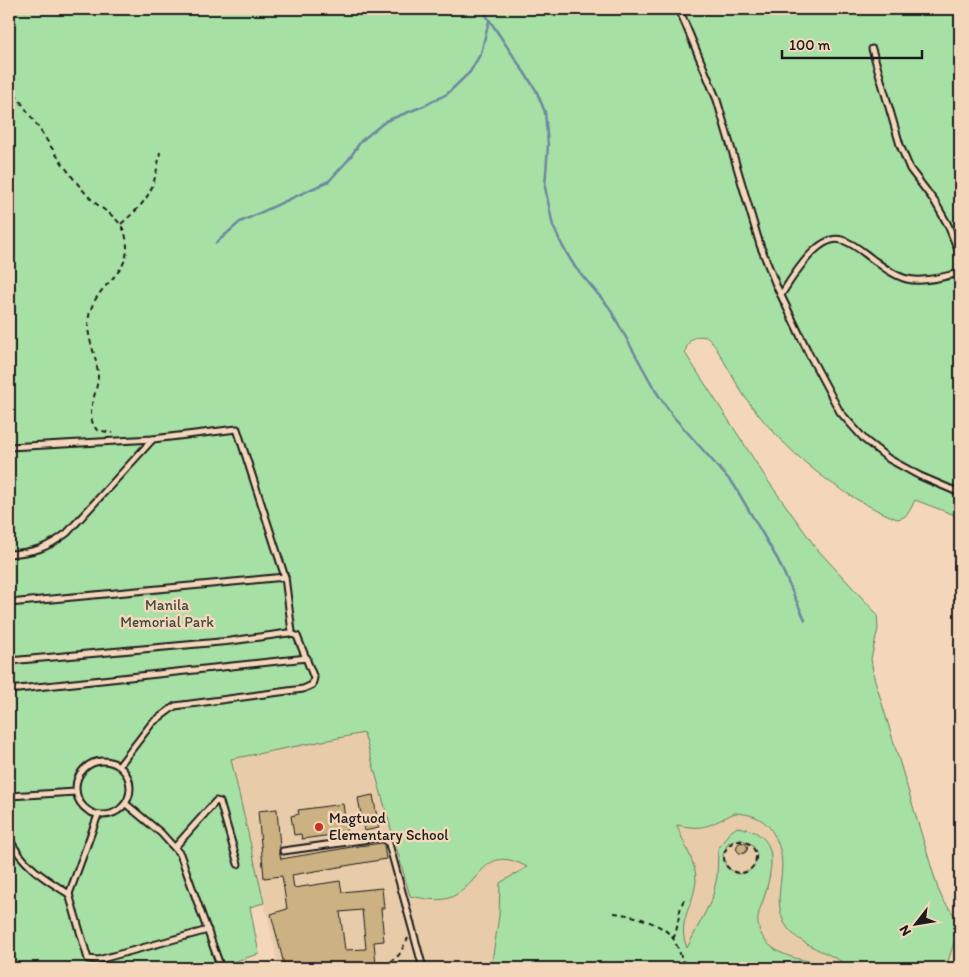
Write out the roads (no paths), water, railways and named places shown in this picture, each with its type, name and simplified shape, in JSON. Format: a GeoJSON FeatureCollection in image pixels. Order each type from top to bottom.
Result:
{"type":"FeatureCollection","features":[{"type":"Feature","properties":{"kind":"lane"},"geometry":{"type":"LineString","coordinates":[[679,9],[716,100],[760,244],[808,354],[840,412],[865,440],[889,459],[920,476],[960,493]]}},
{"type":"Feature","properties":{"kind":"lane"},"geometry":{"type":"LineString","coordinates":[[872,49],[900,145],[910,169],[940,210],[960,255]]}},
{"type":"Feature","properties":{"kind":"lane"},"geometry":{"type":"LineString","coordinates":[[781,295],[798,270],[818,247],[832,239],[843,240],[888,270],[907,279],[927,279],[960,273]]}},
{"type":"Feature","properties":{"kind":"lane"},"geometry":{"type":"LineString","coordinates":[[9,448],[153,439],[237,429],[285,577],[292,632],[301,643],[314,682],[308,687],[175,706],[152,722],[119,766]]}},
{"type":"Feature","properties":{"kind":"lane"},"geometry":{"type":"LineString","coordinates":[[9,554],[34,552],[53,544],[67,532],[153,439]]}},
{"type":"Feature","properties":{"kind":"lane"},"geometry":{"type":"LineString","coordinates":[[9,603],[285,577]]}},
{"type":"Feature","properties":{"kind":"lane"},"geometry":{"type":"LineString","coordinates":[[9,661],[231,641],[292,632]]}},
{"type":"Feature","properties":{"kind":"lane"},"geometry":{"type":"LineString","coordinates":[[9,690],[306,658]]}},
{"type":"Feature","properties":{"kind":"lane"},"geometry":{"type":"LineString","coordinates":[[102,761],[119,766],[126,774],[130,784],[130,794],[126,804],[114,814],[98,815],[83,807],[76,792],[79,775],[91,763],[102,761]]}},
{"type":"Feature","properties":{"kind":"lane"},"geometry":{"type":"LineString","coordinates":[[9,796],[76,792]]}},
{"type":"Feature","properties":{"kind":"lane"},"geometry":{"type":"LineString","coordinates":[[175,847],[216,801],[220,802],[238,864]]}},
{"type":"Feature","properties":{"kind":"lane"},"geometry":{"type":"LineString","coordinates":[[126,804],[175,847],[186,866],[221,968]]}},
{"type":"Feature","properties":{"kind":"lane"},"geometry":{"type":"LineString","coordinates":[[98,815],[69,894],[85,954],[92,961],[208,930]]}},
{"type":"Feature","properties":{"kind":"lane"},"geometry":{"type":"LineString","coordinates":[[283,851],[384,837],[388,844],[423,968]]}},
{"type":"Feature","properties":{"kind":"lane"},"geometry":{"type":"LineString","coordinates":[[9,838],[18,854],[35,872],[69,894]]}},
{"type":"Feature","properties":{"kind":"waterway"},"geometry":{"type":"LineString","coordinates":[[482,9],[536,90],[545,112],[548,145],[545,187],[553,226],[563,247],[575,267],[609,307],[655,390],[672,415],[734,485],[778,560],[805,620]]}},
{"type":"Feature","properties":{"kind":"waterway"},"geometry":{"type":"LineString","coordinates":[[216,243],[240,222],[329,181],[349,159],[361,141],[386,121],[426,105],[447,94],[470,72],[481,53],[489,21]]}},
{"type":"Feature","properties":{"kind":"place","name":"Magtuod Elementary School"},"geometry":{"type":"Point","coordinates":[319,827]}},
{"type":"Feature","properties":{"kind":"park label","name":"Manila Memorial Park"},"geometry":{"type":"Point","coordinates":[167,614]}}]}
